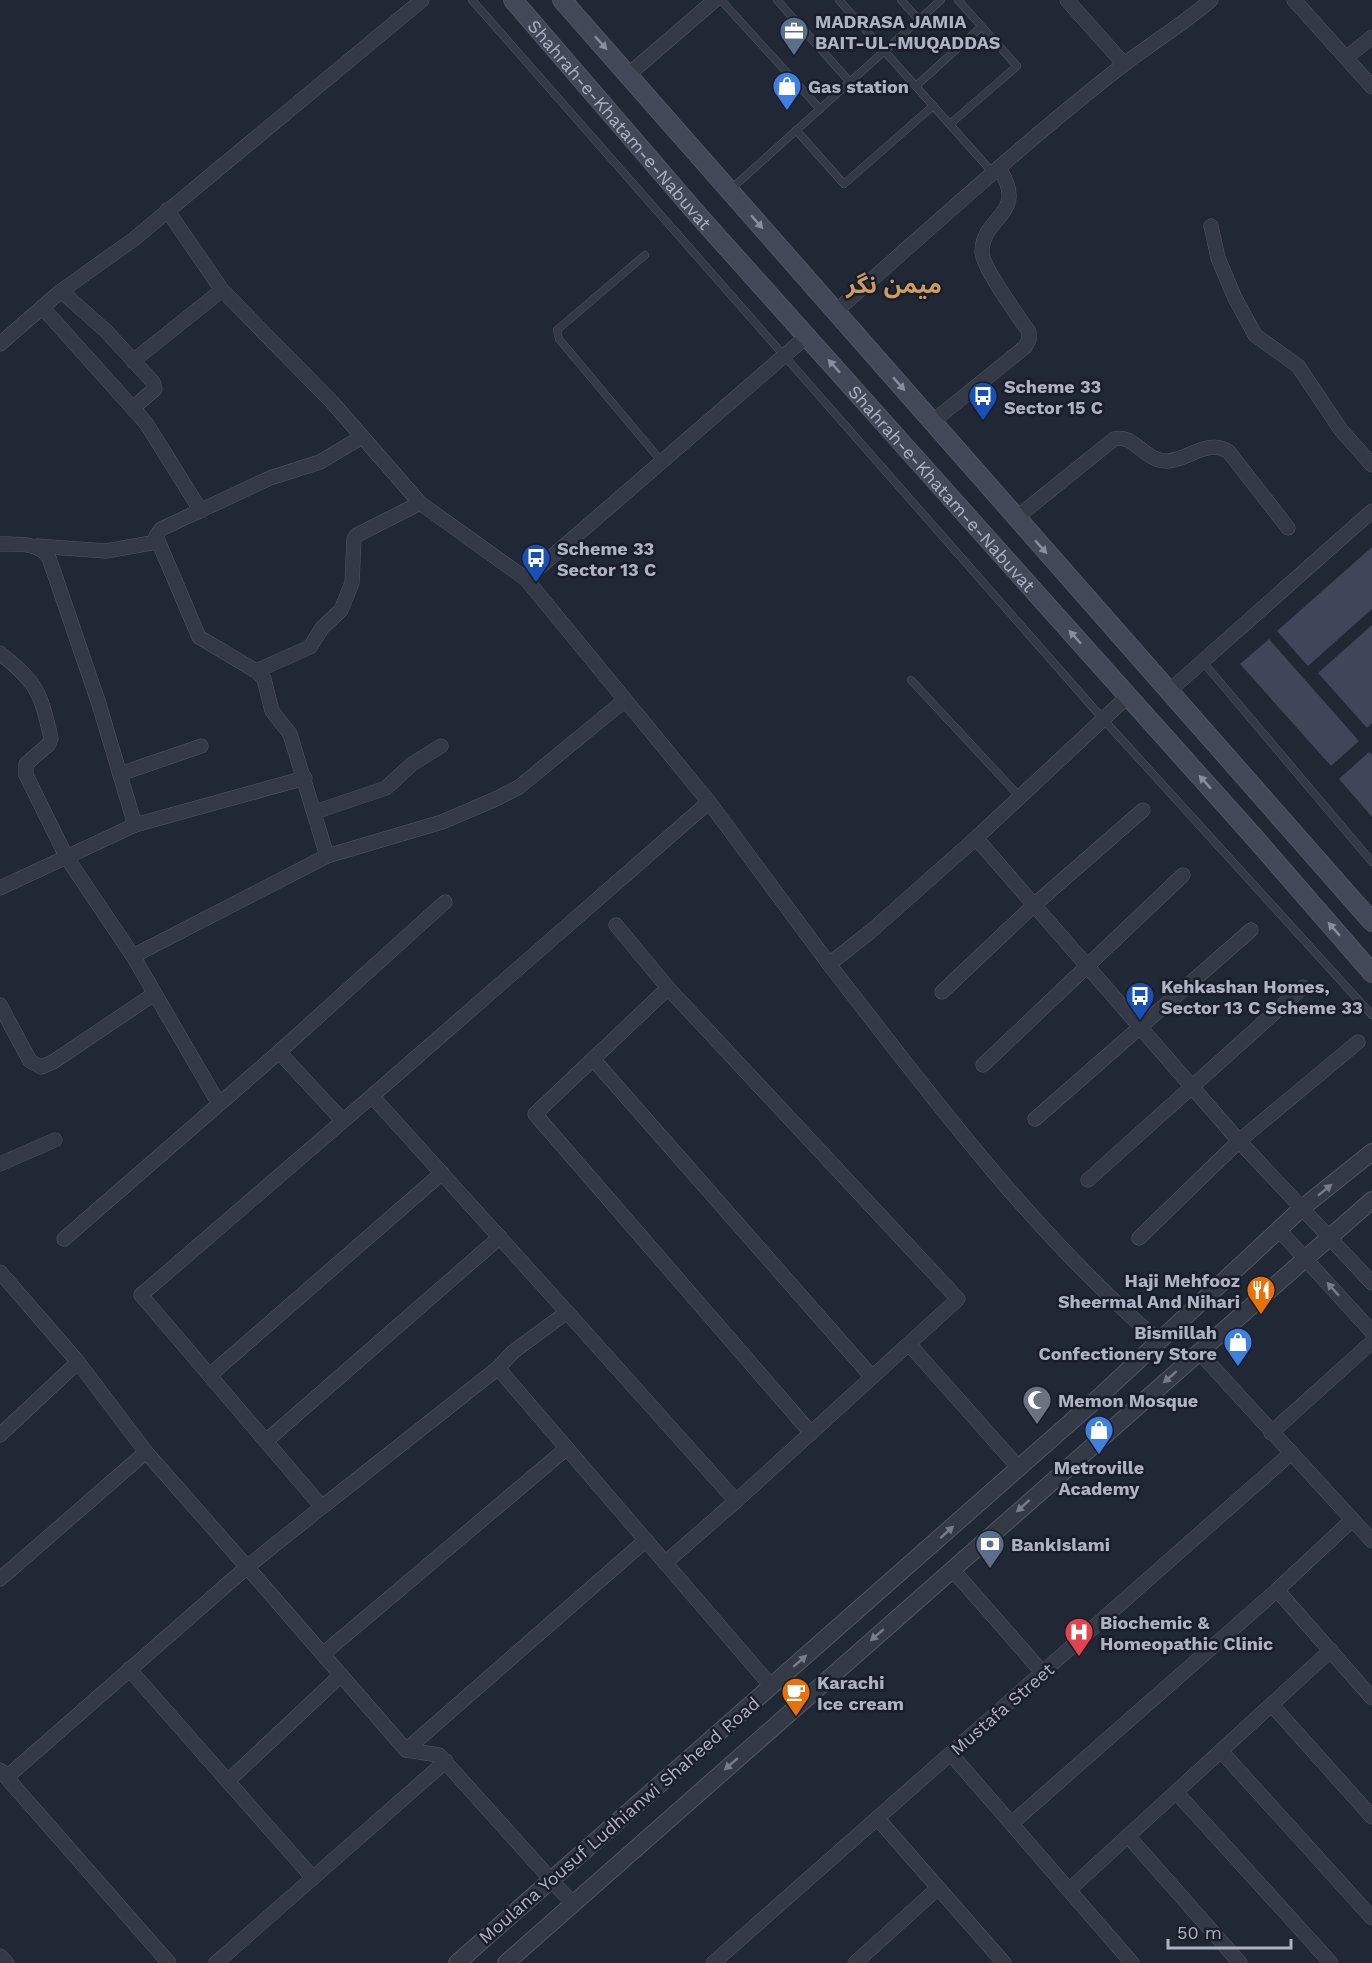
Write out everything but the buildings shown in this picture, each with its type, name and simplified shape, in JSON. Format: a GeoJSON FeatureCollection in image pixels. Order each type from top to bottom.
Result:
{"type":"FeatureCollection","features":[{"type":"Feature","properties":{"kind":"main road","name":"Shahrah-e-Khatam-e-Nabuvat"},"geometry":{"type":"LineString","coordinates":[[513,0],[698,215],[1372,973]]}},
{"type":"Feature","properties":{"kind":"main road","name":"Shahrah-e-Khatam-e-Nabuvat"},"geometry":{"type":"LineString","coordinates":[[562,0],[1372,922]]}},
{"type":"Feature","properties":{"kind":"street"},"geometry":{"type":"LineString","coordinates":[[0,344],[62,291],[134,239],[422,0]]}},
{"type":"Feature","properties":{"kind":"street"},"geometry":{"type":"LineString","coordinates":[[628,75],[715,0]]}},
{"type":"Feature","properties":{"kind":"street"},"geometry":{"type":"LineString","coordinates":[[1067,0],[1124,64]]}},
{"type":"Feature","properties":{"kind":"street"},"geometry":{"type":"LineString","coordinates":[[835,312],[996,171],[1124,64],[1182,24],[1211,0]]}},
{"type":"Feature","properties":{"kind":"street"},"geometry":{"type":"LineString","coordinates":[[1294,0],[1372,87]]}},
{"type":"Feature","properties":{"kind":"street"},"geometry":{"type":"LineString","coordinates":[[1347,57],[1372,37]]}},
{"type":"Feature","properties":{"kind":"street"},"geometry":{"type":"LineString","coordinates":[[932,422],[1025,348],[1029,340],[1029,332],[988,269],[982,252],[984,242],[1009,201],[1009,184],[996,171]]}},
{"type":"Feature","properties":{"kind":"street"},"geometry":{"type":"LineString","coordinates":[[167,210],[222,290],[362,437],[420,503],[526,579],[709,802],[830,964],[1009,1188],[1080,1267],[1159,1341]]}},
{"type":"Feature","properties":{"kind":"street"},"geometry":{"type":"LineString","coordinates":[[1211,226],[1218,258],[1234,296],[1255,335],[1298,366],[1341,430],[1372,465]]}},
{"type":"Feature","properties":{"kind":"street"},"geometry":{"type":"LineString","coordinates":[[134,361],[222,290]]}},
{"type":"Feature","properties":{"kind":"street"},"geometry":{"type":"LineString","coordinates":[[62,291],[134,361],[155,386],[134,407]]}},
{"type":"Feature","properties":{"kind":"street"},"geometry":{"type":"LineString","coordinates":[[42,308],[134,407],[165,450],[201,510]]}},
{"type":"Feature","properties":{"kind":"street"},"geometry":{"type":"LineString","coordinates":[[526,579],[807,336]]}},
{"type":"Feature","properties":{"kind":"street"},"geometry":{"type":"LineString","coordinates":[[327,856],[290,734],[272,711],[267,684],[256,671],[200,637],[156,542],[157,532],[270,478],[320,462],[362,437]]}},
{"type":"Feature","properties":{"kind":"street"},"geometry":{"type":"LineString","coordinates":[[1016,518],[1119,437],[1125,438],[1150,458],[1166,461],[1206,447],[1223,448],[1229,452],[1288,528]]}},
{"type":"Feature","properties":{"kind":"street"},"geometry":{"type":"LineString","coordinates":[[256,671],[310,647],[322,628],[341,610],[352,584],[354,539],[357,535],[420,503]]}},
{"type":"Feature","properties":{"kind":"street"},"geometry":{"type":"LineString","coordinates":[[1168,692],[1372,511]]}},
{"type":"Feature","properties":{"kind":"street"},"geometry":{"type":"LineString","coordinates":[[0,544],[106,551],[156,542]]}},
{"type":"Feature","properties":{"kind":"street"},"geometry":{"type":"LineString","coordinates":[[37,546],[45,551],[49,558],[135,825]]}},
{"type":"Feature","properties":{"kind":"street"},"geometry":{"type":"LineString","coordinates":[[0,653],[27,675],[41,696],[51,741],[26,764],[26,775],[68,858],[133,956],[219,1104]]}},
{"type":"Feature","properties":{"kind":"street"},"geometry":{"type":"LineString","coordinates":[[830,964],[870,932],[976,838],[1128,696]]}},
{"type":"Feature","properties":{"kind":"street"},"geometry":{"type":"LineString","coordinates":[[133,956],[327,856],[442,822],[519,787],[625,700]]}},
{"type":"Feature","properties":{"kind":"street"},"geometry":{"type":"LineString","coordinates":[[120,774],[201,746]]}},
{"type":"Feature","properties":{"kind":"street"},"geometry":{"type":"LineString","coordinates":[[315,812],[386,788],[412,764],[441,746]]}},
{"type":"Feature","properties":{"kind":"street"},"geometry":{"type":"LineString","coordinates":[[0,888],[135,825],[305,778]]}},
{"type":"Feature","properties":{"kind":"street"},"geometry":{"type":"LineString","coordinates":[[322,1507],[141,1295],[709,802]]}},
{"type":"Feature","properties":{"kind":"street"},"geometry":{"type":"LineString","coordinates":[[942,992],[1034,905],[1143,810]]}},
{"type":"Feature","properties":{"kind":"street"},"geometry":{"type":"LineString","coordinates":[[976,838],[1239,1141],[1372,1283]]}},
{"type":"Feature","properties":{"kind":"street"},"geometry":{"type":"LineString","coordinates":[[983,1065],[1183,875]]}},
{"type":"Feature","properties":{"kind":"street"},"geometry":{"type":"LineString","coordinates":[[64,1239],[279,1052],[445,902]]}},
{"type":"Feature","properties":{"kind":"street"},"geometry":{"type":"LineString","coordinates":[[616,925],[668,988],[958,1299],[736,1502],[665,1563]]}},
{"type":"Feature","properties":{"kind":"street"},"geometry":{"type":"LineString","coordinates":[[1035,1119],[1251,930]]}},
{"type":"Feature","properties":{"kind":"street"},"geometry":{"type":"LineString","coordinates":[[1088,1180],[1303,987]]}},
{"type":"Feature","properties":{"kind":"street"},"geometry":{"type":"LineString","coordinates":[[668,988],[535,1114],[811,1433]]}},
{"type":"Feature","properties":{"kind":"street"},"geometry":{"type":"LineString","coordinates":[[0,1005],[30,1060],[41,1067],[53,1062],[154,994]]}},
{"type":"Feature","properties":{"kind":"street"},"geometry":{"type":"LineString","coordinates":[[1139,1238],[1239,1141],[1359,1041]]}},
{"type":"Feature","properties":{"kind":"street"},"geometry":{"type":"LineString","coordinates":[[279,1052],[343,1121]]}},
{"type":"Feature","properties":{"kind":"street"},"geometry":{"type":"LineString","coordinates":[[593,1059],[872,1377]]}},
{"type":"Feature","properties":{"kind":"street"},"geometry":{"type":"LineString","coordinates":[[372,1096],[736,1502]]}},
{"type":"Feature","properties":{"kind":"street"},"geometry":{"type":"LineString","coordinates":[[0,1164],[55,1140]]}},
{"type":"Feature","properties":{"kind":"street","name":"Moulana Yousuf Ludhianwi Shaheed Road"},"geometry":{"type":"LineString","coordinates":[[457,1963],[1019,1468],[1302,1208],[1372,1152]]}},
{"type":"Feature","properties":{"kind":"street"},"geometry":{"type":"LineString","coordinates":[[210,1376],[442,1173]]}},
{"type":"Feature","properties":{"kind":"street","name":"Moulana Yousuf Ludhianwi Shaheed Road"},"geometry":{"type":"LineString","coordinates":[[506,1963],[1372,1200]]}},
{"type":"Feature","properties":{"kind":"street"},"geometry":{"type":"LineString","coordinates":[[1279,1230],[1372,1332]]}},
{"type":"Feature","properties":{"kind":"street"},"geometry":{"type":"LineString","coordinates":[[266,1441],[500,1237]]}},
{"type":"Feature","properties":{"kind":"street"},"geometry":{"type":"LineString","coordinates":[[0,1272],[78,1362],[146,1452],[406,1750],[439,1755],[446,1761],[573,1904]]}},
{"type":"Feature","properties":{"kind":"street"},"geometry":{"type":"LineString","coordinates":[[166,1962],[3,1773],[129,1669],[247,1567],[567,1311]]}},
{"type":"Feature","properties":{"kind":"street"},"geometry":{"type":"LineString","coordinates":[[1271,1433],[1372,1342]]}},
{"type":"Feature","properties":{"kind":"street"},"geometry":{"type":"LineString","coordinates":[[909,1344],[1019,1468]]}},
{"type":"Feature","properties":{"kind":"street"},"geometry":{"type":"LineString","coordinates":[[1199,1352],[1372,1541]]}},
{"type":"Feature","properties":{"kind":"street"},"geometry":{"type":"LineString","coordinates":[[0,1435],[78,1362]]}},
{"type":"Feature","properties":{"kind":"street"},"geometry":{"type":"LineString","coordinates":[[498,1368],[771,1686]]}},
{"type":"Feature","properties":{"kind":"street"},"geometry":{"type":"LineString","coordinates":[[322,1654],[567,1448]]}},
{"type":"Feature","properties":{"kind":"street"},"geometry":{"type":"LineString","coordinates":[[0,1579],[146,1452]]}},
{"type":"Feature","properties":{"kind":"street","name":"Mustafa Street"},"geometry":{"type":"LineString","coordinates":[[713,1963],[1290,1454]]}},
{"type":"Feature","properties":{"kind":"street"},"geometry":{"type":"LineString","coordinates":[[1012,1823],[1277,1590],[1352,1520]]}},
{"type":"Feature","properties":{"kind":"street"},"geometry":{"type":"LineString","coordinates":[[406,1750],[646,1540]]}},
{"type":"Feature","properties":{"kind":"street"},"geometry":{"type":"LineString","coordinates":[[952,1569],[1043,1674]]}},
{"type":"Feature","properties":{"kind":"street"},"geometry":{"type":"LineString","coordinates":[[1277,1590],[1372,1698]]}},
{"type":"Feature","properties":{"kind":"street"},"geometry":{"type":"LineString","coordinates":[[1070,1889],[1331,1650]]}},
{"type":"Feature","properties":{"kind":"street"},"geometry":{"type":"LineString","coordinates":[[129,1669],[313,1878]]}},
{"type":"Feature","properties":{"kind":"street"},"geometry":{"type":"LineString","coordinates":[[228,1781],[341,1675]]}},
{"type":"Feature","properties":{"kind":"street"},"geometry":{"type":"LineString","coordinates":[[1272,1705],[1372,1817]]}},
{"type":"Feature","properties":{"kind":"street"},"geometry":{"type":"LineString","coordinates":[[1221,1751],[1372,1918]]}},
{"type":"Feature","properties":{"kind":"street"},"geometry":{"type":"LineString","coordinates":[[951,1754],[1132,1963]]}},
{"type":"Feature","properties":{"kind":"street"},"geometry":{"type":"LineString","coordinates":[[216,1963],[446,1761]]}},
{"type":"Feature","properties":{"kind":"street"},"geometry":{"type":"LineString","coordinates":[[1176,1792],[1331,1963]]}},
{"type":"Feature","properties":{"kind":"street"},"geometry":{"type":"LineString","coordinates":[[878,1819],[999,1958],[984,1963]]}},
{"type":"Feature","properties":{"kind":"street"},"geometry":{"type":"LineString","coordinates":[[1128,1836],[1240,1963]]}},
{"type":"Feature","properties":{"kind":"street"},"geometry":{"type":"LineString","coordinates":[[855,1963],[938,1888]]}},
{"type":"Feature","properties":{"kind":"street"},"geometry":{"type":"LineString","coordinates":[[0,1956],[7,1963]]}},
{"type":"Feature","properties":{"kind":"lane"},"geometry":{"type":"LineString","coordinates":[[472,0],[786,355],[1103,719],[1372,1015]]}},
{"type":"Feature","properties":{"kind":"lane"},"geometry":{"type":"LineString","coordinates":[[721,0],[820,109]]}},
{"type":"Feature","properties":{"kind":"lane"},"geometry":{"type":"LineString","coordinates":[[777,0],[850,82]]}},
{"type":"Feature","properties":{"kind":"lane"},"geometry":{"type":"LineString","coordinates":[[839,0],[933,106],[996,171]]}},
{"type":"Feature","properties":{"kind":"lane"},"geometry":{"type":"LineString","coordinates":[[901,0],[919,20]]}},
{"type":"Feature","properties":{"kind":"lane"},"geometry":{"type":"LineString","coordinates":[[729,190],[941,0]]}},
{"type":"Feature","properties":{"kind":"lane"},"geometry":{"type":"LineString","coordinates":[[950,124],[1017,66],[958,0]]}},
{"type":"Feature","properties":{"kind":"lane"},"geometry":{"type":"LineString","coordinates":[[916,87],[981,27]]}},
{"type":"Feature","properties":{"kind":"lane"},"geometry":{"type":"LineString","coordinates":[[796,130],[844,184],[933,106]]}},
{"type":"Feature","properties":{"kind":"lane"},"geometry":{"type":"LineString","coordinates":[[645,255],[557,330],[559,339],[662,462]]}},
{"type":"Feature","properties":{"kind":"lane"},"geometry":{"type":"LineString","coordinates":[[1203,662],[1372,862]]}},
{"type":"Feature","properties":{"kind":"lane"},"geometry":{"type":"LineString","coordinates":[[911,680],[1020,797]]}},
{"type":"Feature","properties":{"kind":"place","name":"MADRASA JAMIA BAIT-UL-MUQADDAS"},"geometry":{"type":"Point","coordinates":[794,56]}},
{"type":"Feature","properties":{"kind":"place","name":"Gas station"},"geometry":{"type":"Point","coordinates":[787,112]}},
{"type":"Feature","properties":{"kind":"place","name":"Scheme 33 Sector 15 C"},"geometry":{"type":"Point","coordinates":[983,422]}},
{"type":"Feature","properties":{"kind":"place","name":"Scheme 33 Sector 13 C"},"geometry":{"type":"Point","coordinates":[536,584]}},
{"type":"Feature","properties":{"kind":"place","name":"Kehkashan Homes, Sector 13 C Scheme 33"},"geometry":{"type":"Point","coordinates":[1140,1022]}},
{"type":"Feature","properties":{"kind":"place","name":"Haji Mehfooz Sheermal And Nihari"},"geometry":{"type":"Point","coordinates":[1261,1316]}},
{"type":"Feature","properties":{"kind":"place","name":"Bismillah Confectionery Store"},"geometry":{"type":"Point","coordinates":[1238,1368]}},
{"type":"Feature","properties":{"kind":"place","name":"Memon Mosque"},"geometry":{"type":"Point","coordinates":[1037,1426]}},
{"type":"Feature","properties":{"kind":"place","name":"Metroville Academy"},"geometry":{"type":"Point","coordinates":[1099,1456]}},
{"type":"Feature","properties":{"kind":"place","name":"BankIslami"},"geometry":{"type":"Point","coordinates":[990,1570]}},
{"type":"Feature","properties":{"kind":"place","name":"Biochemic & Homeopathic Clinic"},"geometry":{"type":"Point","coordinates":[1079,1658]}},
{"type":"Feature","properties":{"kind":"place","name":"Karachi Ice cream"},"geometry":{"type":"Point","coordinates":[796,1718]}},
{"type":"Feature","properties":{"kind":"district","name":"میمن نگر"},"geometry":{"type":"Point","coordinates":[894,285]}}]}
